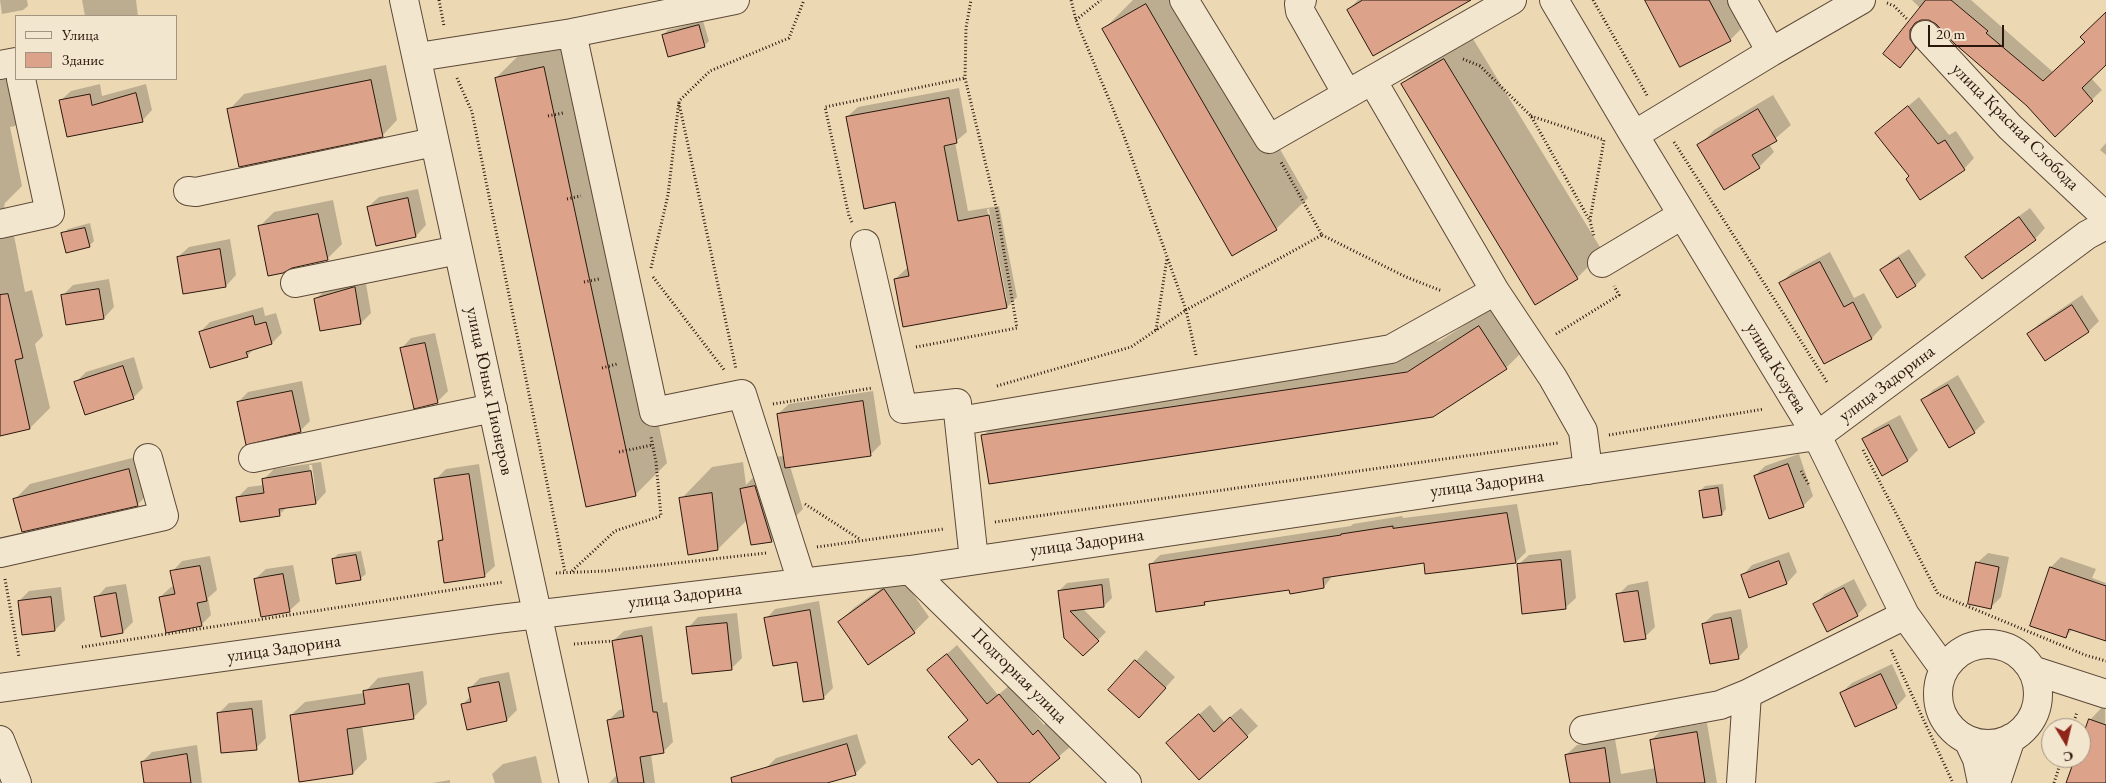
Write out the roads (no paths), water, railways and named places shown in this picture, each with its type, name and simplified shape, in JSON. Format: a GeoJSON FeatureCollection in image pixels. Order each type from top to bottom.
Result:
{"type":"FeatureCollection","features":[{"type":"Feature","properties":{"kind":"street","name":"улица Юных Пионеров"},"geometry":{"type":"LineString","coordinates":[[404,0],[418,57],[434,142],[574,783]]}},
{"type":"Feature","properties":{"kind":"street"},"geometry":{"type":"LineString","coordinates":[[418,57],[572,33],[734,0]]}},
{"type":"Feature","properties":{"kind":"street"},"geometry":{"type":"LineString","coordinates":[[1184,0],[1269,139],[1512,0]]}},
{"type":"Feature","properties":{"kind":"street"},"geometry":{"type":"LineString","coordinates":[[1302,0],[1299,4],[1300,11],[1348,94]]}},
{"type":"Feature","properties":{"kind":"street","name":"улица Козуева"},"geometry":{"type":"LineString","coordinates":[[1554,0],[1817,436],[1905,615],[1944,669]]}},
{"type":"Feature","properties":{"kind":"street"},"geometry":{"type":"LineString","coordinates":[[1742,0],[1771,52]]}},
{"type":"Feature","properties":{"kind":"street"},"geometry":{"type":"LineString","coordinates":[[1634,135],[1861,0]]}},
{"type":"Feature","properties":{"kind":"street"},"geometry":{"type":"LineString","coordinates":[[572,33],[654,412],[744,401],[802,582]]}},
{"type":"Feature","properties":{"kind":"street","name":"улица Красная Слобода"},"geometry":{"type":"LineString","coordinates":[[1925,35],[2010,126],[2106,217]]}},
{"type":"Feature","properties":{"kind":"street"},"geometry":{"type":"LineString","coordinates":[[0,65],[15,62]]}},
{"type":"Feature","properties":{"kind":"street"},"geometry":{"type":"LineString","coordinates":[[0,224],[50,213],[21,80]]}},
{"type":"Feature","properties":{"kind":"street"},"geometry":{"type":"LineString","coordinates":[[1372,80],[1484,297],[1533,349],[1583,430],[1588,470]]}},
{"type":"Feature","properties":{"kind":"street"},"geometry":{"type":"LineString","coordinates":[[188,191],[196,192],[434,142]]}},
{"type":"Feature","properties":{"kind":"street"},"geometry":{"type":"LineString","coordinates":[[1602,263],[1682,215]]}},
{"type":"Feature","properties":{"kind":"street","name":"улица Задорина"},"geometry":{"type":"LineString","coordinates":[[0,688],[538,614],[910,570],[1817,436],[2087,235],[2106,225]]}},
{"type":"Feature","properties":{"kind":"street"},"geometry":{"type":"LineString","coordinates":[[865,244],[903,409],[957,403],[974,560]]}},
{"type":"Feature","properties":{"kind":"street"},"geometry":{"type":"LineString","coordinates":[[295,283],[458,250]]}},
{"type":"Feature","properties":{"kind":"street"},"geometry":{"type":"LineString","coordinates":[[959,421],[1391,349],[1484,297]]}},
{"type":"Feature","properties":{"kind":"street"},"geometry":{"type":"LineString","coordinates":[[253,458],[493,408]]}},
{"type":"Feature","properties":{"kind":"street"},"geometry":{"type":"LineString","coordinates":[[0,553],[164,516],[148,458]]}},
{"type":"Feature","properties":{"kind":"street","name":"Подгорная улица"},"geometry":{"type":"LineString","coordinates":[[910,570],[1127,783]]}},
{"type":"Feature","properties":{"kind":"street"},"geometry":{"type":"LineString","coordinates":[[1584,730],[1720,704],[1747,694],[1905,615]]}},
{"type":"Feature","properties":{"kind":"street"},"geometry":{"type":"LineString","coordinates":[[2033,716],[2038,692],[2032,670],[2018,653],[1998,644],[1976,645],[1957,654],[1944,669],[1938,684],[1938,700],[1943,717],[1954,731],[1968,740],[1982,744],[1996,743],[2011,738],[2050,702],[2064,696],[2099,692]]}},
{"type":"Feature","properties":{"kind":"street"},"geometry":{"type":"LineString","coordinates":[[2032,670],[2099,692]]}},
{"type":"Feature","properties":{"kind":"street"},"geometry":{"type":"LineString","coordinates":[[1740,783],[1747,694]]}},
{"type":"Feature","properties":{"kind":"street"},"geometry":{"type":"LineString","coordinates":[[1996,783],[2011,738]]}},
{"type":"Feature","properties":{"kind":"street"},"geometry":{"type":"LineString","coordinates":[[0,740],[17,783]]}},
{"type":"Feature","properties":{"kind":"street"},"geometry":{"type":"LineString","coordinates":[[1968,740],[1977,759],[1982,783]]}}]}
